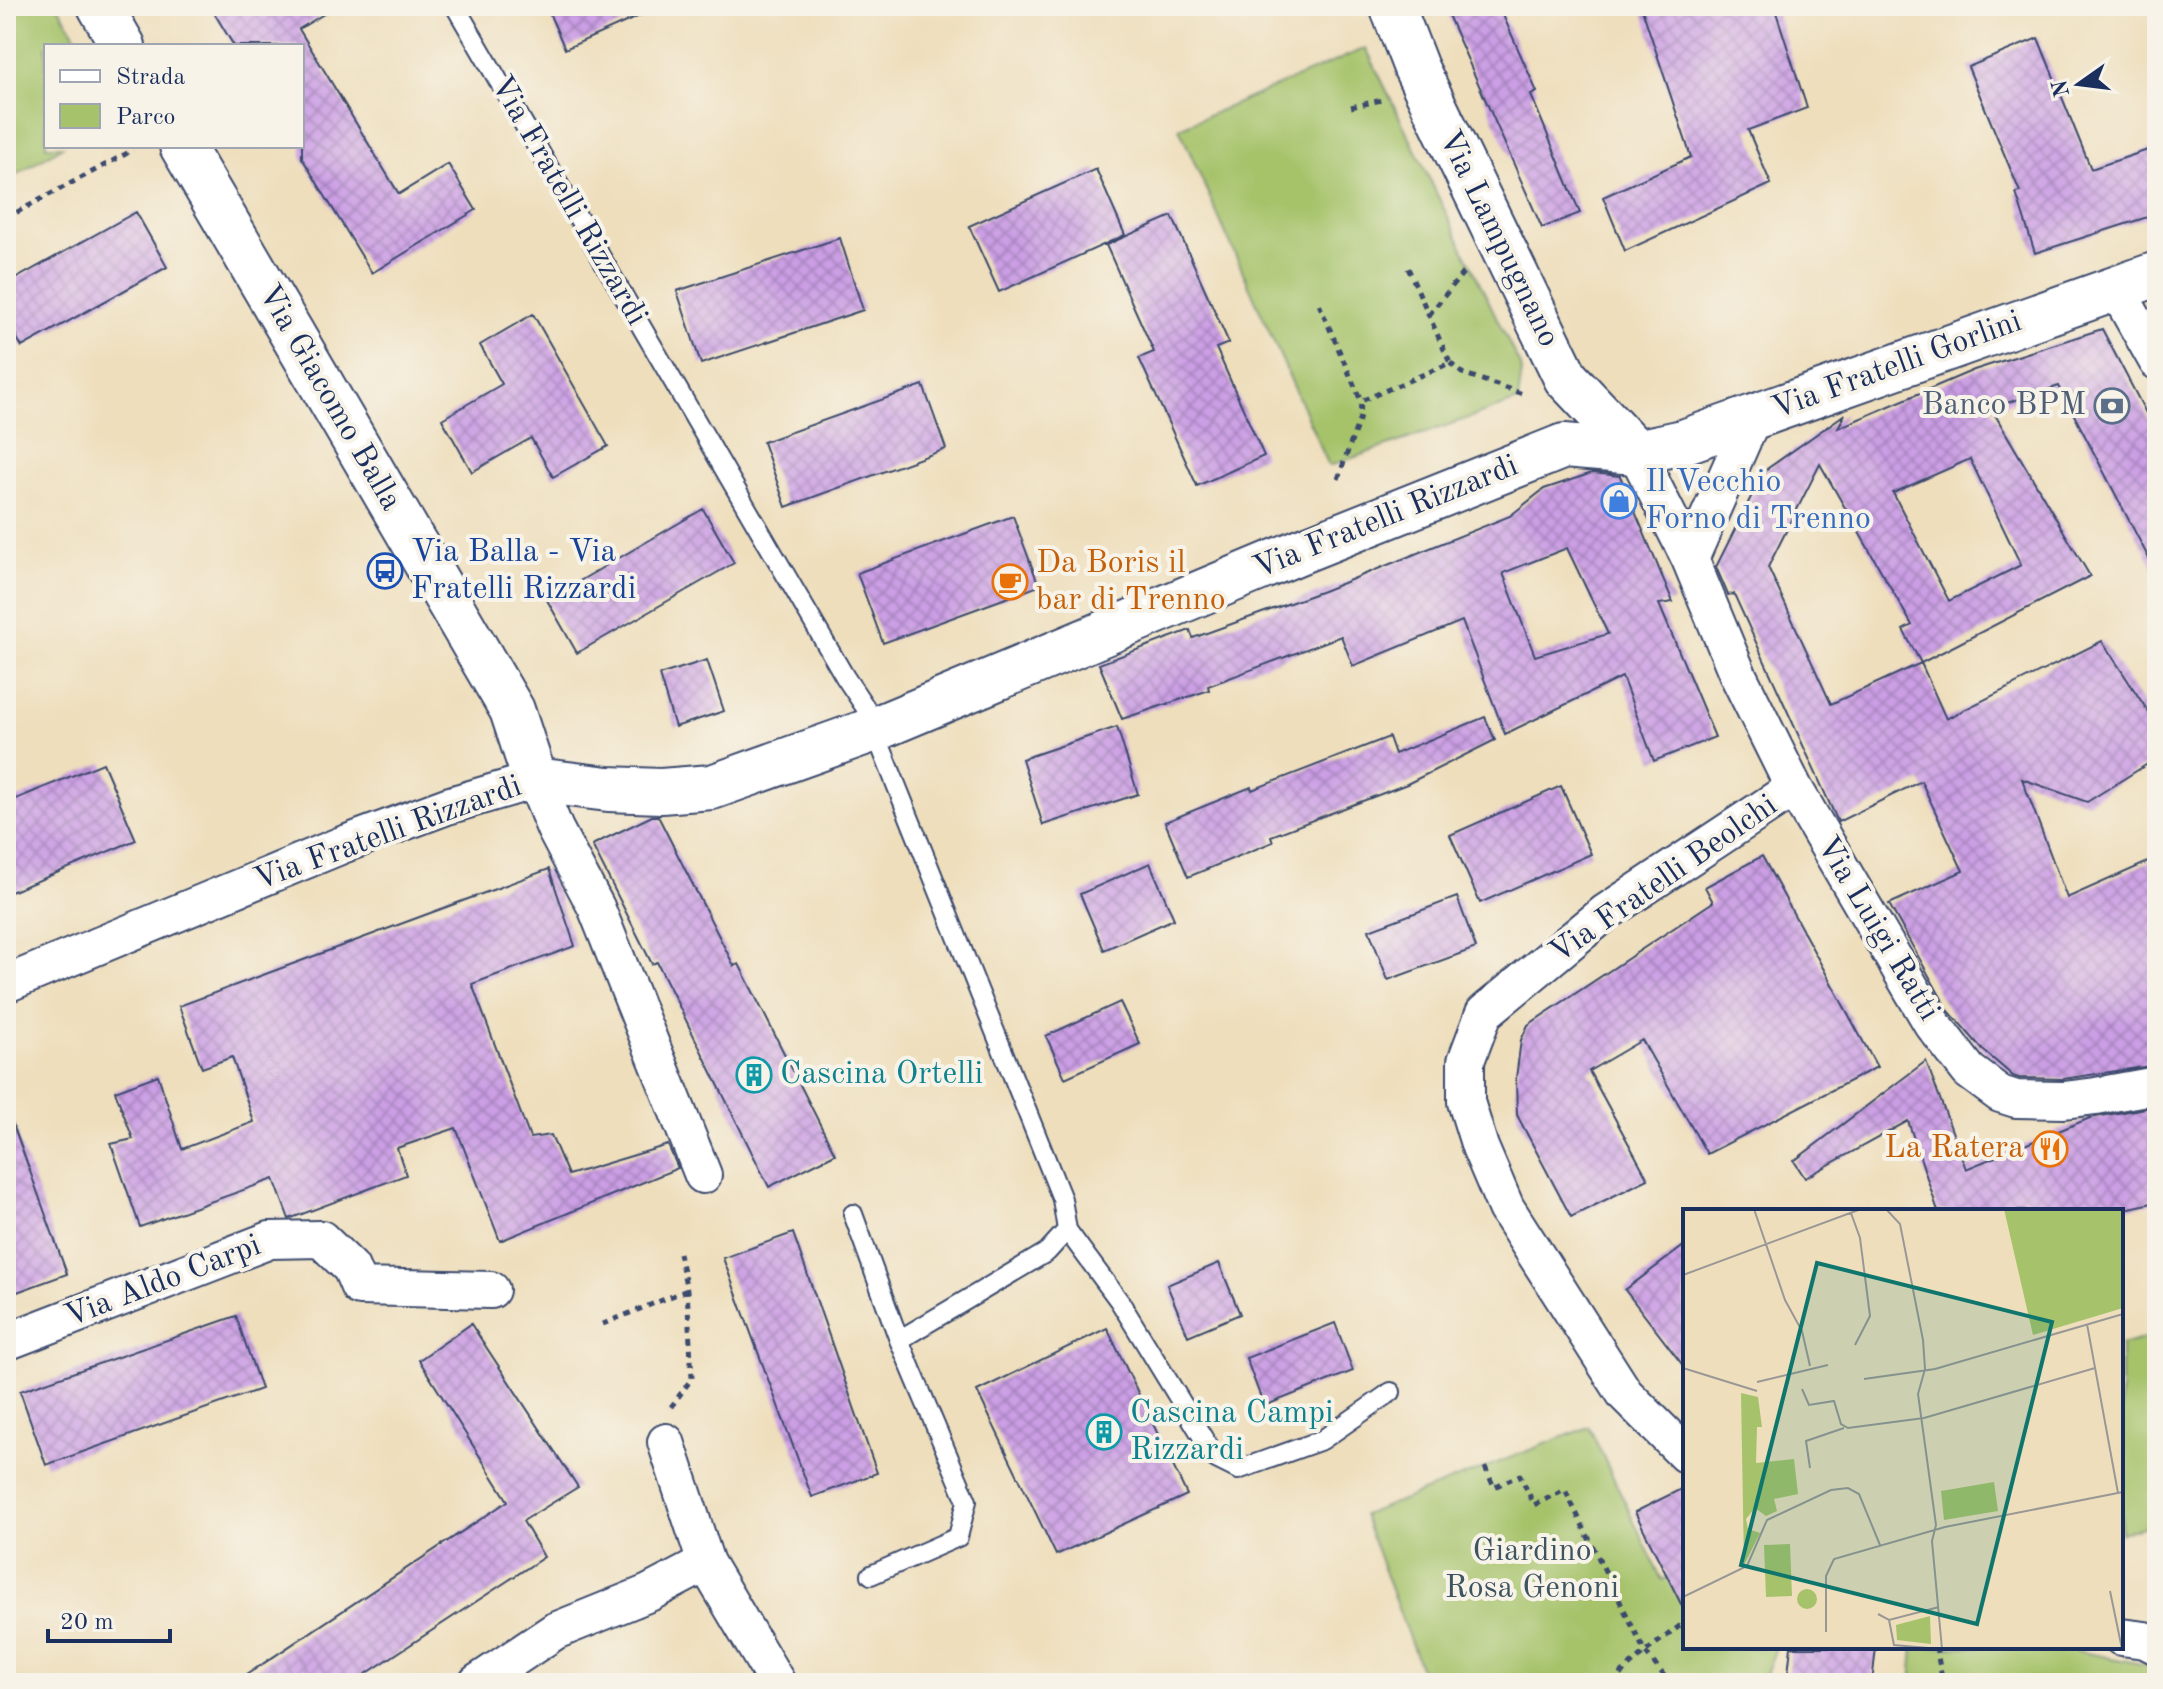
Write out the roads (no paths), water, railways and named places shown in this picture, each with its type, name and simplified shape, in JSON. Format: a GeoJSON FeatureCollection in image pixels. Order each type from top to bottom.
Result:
{"type":"FeatureCollection","features":[{"type":"Feature","properties":{"kind":"street"},"geometry":{"type":"LineString","coordinates":[[100,6],[122,44]]}},
{"type":"Feature","properties":{"kind":"street","name":"Via Lampugnano"},"geometry":{"type":"LineString","coordinates":[[1392,6],[1416,68],[1566,378],[1636,452]]}},
{"type":"Feature","properties":{"kind":"street","name":"Via Giacomo Balla"},"geometry":{"type":"LineString","coordinates":[[183,148],[512,710],[535,780]]}},
{"type":"Feature","properties":{"kind":"street","name":"Via Fratelli Gorlini"},"geometry":{"type":"LineString","coordinates":[[1636,452],[1683,442],[2157,274]]}},
{"type":"Feature","properties":{"kind":"street"},"geometry":{"type":"LineString","coordinates":[[2116,288],[2157,361]]}},
{"type":"Feature","properties":{"kind":"street"},"geometry":{"type":"LineString","coordinates":[[1690,559],[1753,417]]}},
{"type":"Feature","properties":{"kind":"street","name":"Via Fratelli Rizzardi"},"geometry":{"type":"LineString","coordinates":[[6,984],[342,845],[447,806],[535,780],[648,790],[712,787],[875,729],[1316,545],[1564,446],[1636,452]]}},
{"type":"Feature","properties":{"kind":"street","name":"Via Luigi Ratti"},"geometry":{"type":"LineString","coordinates":[[1636,452],[1690,559],[1738,675],[1794,788],[1931,1022],[1969,1071],[1983,1084],[2016,1099],[2064,1100],[2157,1085]]}},
{"type":"Feature","properties":{"kind":"street"},"geometry":{"type":"LineString","coordinates":[[535,780],[555,829],[596,907],[703,1175]]}},
{"type":"Feature","properties":{"kind":"street","name":"Via Fratelli Beolchi"},"geometry":{"type":"LineString","coordinates":[[1683,1452],[1625,1394],[1506,1208],[1480,1147],[1466,1102],[1466,1061],[1484,1013],[1605,913],[1794,788]]}},
{"type":"Feature","properties":{"kind":"street","name":"Via Aldo Carpi"},"geometry":{"type":"LineString","coordinates":[[6,1342],[270,1240],[321,1239],[351,1268],[359,1287],[491,1290]]}},
{"type":"Feature","properties":{"kind":"street"},"geometry":{"type":"LineString","coordinates":[[667,1426],[706,1563],[777,1683]]}},
{"type":"Feature","properties":{"kind":"street"},"geometry":{"type":"LineString","coordinates":[[477,1683],[555,1631],[649,1593],[706,1563]]}},
{"type":"Feature","properties":{"kind":"street"},"geometry":{"type":"LineString","coordinates":[[2123,1637],[2145,1640],[2157,1646]]}},
{"type":"Feature","properties":{"kind":"lane","name":"Via Fratelli Rizzardi"},"geometry":{"type":"LineString","coordinates":[[455,6],[875,729]]}},
{"type":"Feature","properties":{"kind":"lane"},"geometry":{"type":"LineString","coordinates":[[875,729],[1062,1199],[1067,1230],[1120,1302],[1216,1459],[1238,1470],[1322,1440],[1391,1392]]}},
{"type":"Feature","properties":{"kind":"lane"},"geometry":{"type":"LineString","coordinates":[[853,1214],[899,1340],[967,1501],[958,1537],[871,1575]]}},
{"type":"Feature","properties":{"kind":"lane"},"geometry":{"type":"LineString","coordinates":[[899,1340],[1047,1252],[1067,1230]]}},
{"type":"Feature","properties":{"kind":"place","name":"Banco BPM"},"geometry":{"type":"Point","coordinates":[2112,406]}},
{"type":"Feature","properties":{"kind":"place","name":"Il Vecchio Forno di Trenno"},"geometry":{"type":"Point","coordinates":[1619,501]}},
{"type":"Feature","properties":{"kind":"place","name":"Via Balla - Via Fratelli Rizzardi"},"geometry":{"type":"Point","coordinates":[385,571]}},
{"type":"Feature","properties":{"kind":"place","name":"Da Boris il bar di Trenno"},"geometry":{"type":"Point","coordinates":[1010,582]}},
{"type":"Feature","properties":{"kind":"place","name":"Cascina Ortelli"},"geometry":{"type":"Point","coordinates":[754,1075]}},
{"type":"Feature","properties":{"kind":"place","name":"La Ratera"},"geometry":{"type":"Point","coordinates":[2050,1149]}},
{"type":"Feature","properties":{"kind":"place","name":"Cascina Campi Rizzardi"},"geometry":{"type":"Point","coordinates":[1104,1432]}},
{"type":"Feature","properties":{"kind":"park label","name":"Giardino Rosa Genoni"},"geometry":{"type":"Point","coordinates":[1532,1570]}}]}
